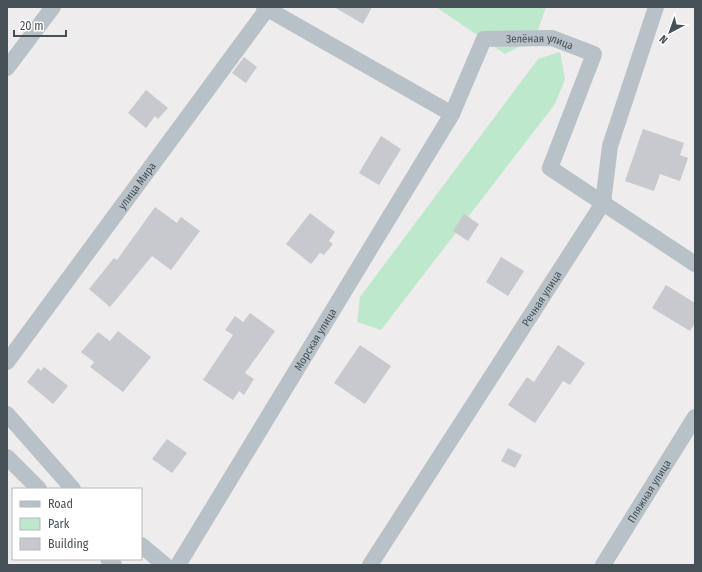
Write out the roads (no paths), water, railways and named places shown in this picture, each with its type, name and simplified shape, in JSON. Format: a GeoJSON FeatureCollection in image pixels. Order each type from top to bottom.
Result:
{"type":"FeatureCollection","features":[{"type":"Feature","properties":{"kind":"street"},"geometry":{"type":"LineString","coordinates":[[7,68],[53,7]]}},
{"type":"Feature","properties":{"kind":"street","name":"Речная улица"},"geometry":{"type":"LineString","coordinates":[[370,565],[603,203],[610,146],[656,7]]}},
{"type":"Feature","properties":{"kind":"street"},"geometry":{"type":"LineString","coordinates":[[266,8],[452,114]]}},
{"type":"Feature","properties":{"kind":"street","name":"улица Мира"},"geometry":{"type":"LineString","coordinates":[[7,362],[266,8]]}},
{"type":"Feature","properties":{"kind":"street","name":"Зелёная улица"},"geometry":{"type":"LineString","coordinates":[[452,114],[484,39],[552,38],[594,54],[550,168],[695,264]]}},
{"type":"Feature","properties":{"kind":"street","name":"Морская улица"},"geometry":{"type":"LineString","coordinates":[[178,565],[452,114]]}},
{"type":"Feature","properties":{"kind":"street"},"geometry":{"type":"LineString","coordinates":[[7,414],[73,488]]}},
{"type":"Feature","properties":{"kind":"street","name":"Пляжная улица"},"geometry":{"type":"LineString","coordinates":[[603,565],[695,417]]}},
{"type":"Feature","properties":{"kind":"street"},"geometry":{"type":"LineString","coordinates":[[7,457],[38,488]]}},
{"type":"Feature","properties":{"kind":"street"},"geometry":{"type":"LineString","coordinates":[[142,546],[165,565]]}}]}
